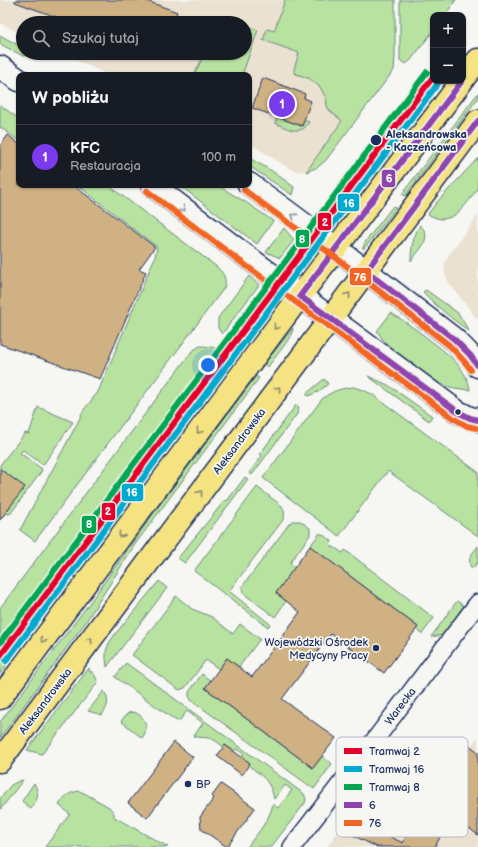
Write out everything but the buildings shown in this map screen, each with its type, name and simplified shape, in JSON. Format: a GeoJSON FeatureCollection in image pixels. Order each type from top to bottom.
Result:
{"type":"FeatureCollection","features":[{"type":"Feature","properties":{"kind":"main road"},"geometry":{"type":"LineString","coordinates":[[466,75],[478,60]]}},
{"type":"Feature","properties":{"kind":"main road"},"geometry":{"type":"LineString","coordinates":[[0,698],[459,84]]}},
{"type":"Feature","properties":{"kind":"main road","name":"Aleksandrowska"},"geometry":{"type":"LineString","coordinates":[[0,761],[478,121]]}},
{"type":"Feature","properties":{"kind":"street"},"geometry":{"type":"LineString","coordinates":[[0,67],[16,78]]}},
{"type":"Feature","properties":{"kind":"street"},"geometry":{"type":"LineString","coordinates":[[252,186],[336,248],[454,339],[478,366]]}},
{"type":"Feature","properties":{"kind":"street"},"geometry":{"type":"LineString","coordinates":[[156,188],[330,319],[458,412],[478,420]]}},
{"type":"Feature","properties":{"kind":"street","name":"Warecka"},"geometry":{"type":"LineString","coordinates":[[377,737],[478,603]]}},
{"type":"Feature","properties":{"kind":"street","name":"Warecka"},"geometry":{"type":"LineString","coordinates":[[292,847],[336,790]]}},
{"type":"Feature","properties":{"kind":"shaded area"},"geometry":{"type":"Polygon","coordinates":[[[0,0],[285,0],[274,31],[309,48],[301,73],[351,109],[306,172],[296,171],[252,145],[252,72],[102,72],[76,60],[252,60],[252,16],[16,16],[16,31],[0,23],[0,0]]]}},
{"type":"Feature","properties":{"kind":"shaded area"},"geometry":{"type":"Polygon","coordinates":[[[478,215],[478,320],[449,283],[445,274],[444,265],[448,256],[478,215]]]}},
{"type":"Feature","properties":{"kind":"shaded area"},"geometry":{"type":"Polygon","coordinates":[[[478,737],[478,847],[327,847],[336,835],[336,837],[468,837],[468,831],[475,834],[468,828],[468,744],[471,746],[478,737]]]}},
{"type":"Feature","properties":{"kind":"green space"},"geometry":{"type":"Polygon","coordinates":[[[285,0],[395,0],[394,70],[326,160],[318,167],[306,172],[342,121],[329,110],[326,98],[320,87],[310,79],[294,73],[299,53],[263,40],[267,29],[274,31],[285,0]]]}},
{"type":"Feature","properties":{"kind":"green space"},"geometry":{"type":"Polygon","coordinates":[[[400,0],[456,0],[447,12],[430,12],[430,35],[411,60],[406,64],[400,60],[400,0]]]}},
{"type":"Feature","properties":{"kind":"green space"},"geometry":{"type":"Polygon","coordinates":[[[252,28],[258,30],[252,47],[252,28]]]}},
{"type":"Feature","properties":{"kind":"green space"},"geometry":{"type":"Polygon","coordinates":[[[0,35],[16,44],[16,52],[0,44],[0,35]]]}},
{"type":"Feature","properties":{"kind":"green space"},"geometry":{"type":"Polygon","coordinates":[[[202,60],[247,60],[243,72],[196,72],[202,60]]]}},
{"type":"Feature","properties":{"kind":"green space"},"geometry":{"type":"Polygon","coordinates":[[[478,93],[478,98],[405,196],[402,194],[478,93]]]}},
{"type":"Feature","properties":{"kind":"green space"},"geometry":{"type":"Polygon","coordinates":[[[0,105],[16,117],[16,139],[0,127],[0,105]]]}},
{"type":"Feature","properties":{"kind":"green space"},"geometry":{"type":"Polygon","coordinates":[[[277,117],[302,126],[304,120],[309,122],[306,127],[294,130],[275,123],[277,117]]]}},
{"type":"Feature","properties":{"kind":"green space"},"geometry":{"type":"Polygon","coordinates":[[[478,158],[477,189],[466,204],[457,214],[452,217],[441,219],[428,214],[437,202],[478,158]]]}},
{"type":"Feature","properties":{"kind":"green space"},"geometry":{"type":"Polygon","coordinates":[[[252,160],[272,171],[294,187],[292,195],[252,168],[252,160]]]}},
{"type":"Feature","properties":{"kind":"green space"},"geometry":{"type":"Polygon","coordinates":[[[81,188],[112,188],[217,267],[224,276],[225,284],[224,288],[35,541],[20,530],[83,411],[98,392],[155,257],[157,247],[81,188]]]}},
{"type":"Feature","properties":{"kind":"green space"},"geometry":{"type":"Polygon","coordinates":[[[183,188],[222,188],[273,221],[257,244],[183,188]]]}},
{"type":"Feature","properties":{"kind":"green space"},"geometry":{"type":"Polygon","coordinates":[[[393,206],[396,208],[363,249],[366,241],[393,206]]]}},
{"type":"Feature","properties":{"kind":"green space"},"geometry":{"type":"Polygon","coordinates":[[[420,225],[426,235],[424,244],[411,261],[413,243],[420,225]]]}},
{"type":"Feature","properties":{"kind":"green space"},"geometry":{"type":"Polygon","coordinates":[[[284,228],[294,240],[280,258],[266,252],[284,228]]]}},
{"type":"Feature","properties":{"kind":"green space"},"geometry":{"type":"Polygon","coordinates":[[[249,276],[259,285],[222,334],[218,328],[218,318],[249,276]]]}},
{"type":"Feature","properties":{"kind":"green space"},"geometry":{"type":"Polygon","coordinates":[[[426,290],[458,313],[469,331],[434,303],[423,292],[426,290]]]}},
{"type":"Feature","properties":{"kind":"green space"},"geometry":{"type":"Polygon","coordinates":[[[266,306],[263,325],[245,350],[237,345],[266,306]]]}},
{"type":"Feature","properties":{"kind":"green space"},"geometry":{"type":"Polygon","coordinates":[[[391,313],[442,349],[464,372],[470,390],[446,386],[435,381],[392,349],[377,331],[391,313]]]}},
{"type":"Feature","properties":{"kind":"green space"},"geometry":{"type":"Polygon","coordinates":[[[293,328],[287,342],[268,367],[264,364],[293,328]]]}},
{"type":"Feature","properties":{"kind":"green space"},"geometry":{"type":"Polygon","coordinates":[[[200,346],[216,348],[229,356],[105,521],[111,526],[0,674],[0,608],[192,351],[200,346]]]}},
{"type":"Feature","properties":{"kind":"green space"},"geometry":{"type":"Polygon","coordinates":[[[256,376],[259,378],[136,543],[85,623],[0,738],[0,722],[256,376]]]}},
{"type":"Feature","properties":{"kind":"green space"},"geometry":{"type":"Polygon","coordinates":[[[368,376],[388,385],[432,416],[429,421],[368,376]]]}},
{"type":"Feature","properties":{"kind":"green space"},"geometry":{"type":"Polygon","coordinates":[[[324,379],[328,384],[318,392],[308,396],[306,394],[324,379]]]}},
{"type":"Feature","properties":{"kind":"green space"},"geometry":{"type":"Polygon","coordinates":[[[353,387],[364,390],[373,395],[478,472],[478,536],[388,471],[339,536],[263,478],[322,399],[337,390],[353,387]]]}},
{"type":"Feature","properties":{"kind":"green space"},"geometry":{"type":"Polygon","coordinates":[[[296,405],[299,407],[297,414],[252,475],[249,473],[262,456],[260,454],[296,405]]]}},
{"type":"Feature","properties":{"kind":"green space"},"geometry":{"type":"Polygon","coordinates":[[[38,407],[73,422],[43,465],[23,450],[20,453],[42,469],[11,513],[5,513],[24,487],[0,469],[0,465],[25,433],[29,434],[38,407]]]}},
{"type":"Feature","properties":{"kind":"green space"},"geometry":{"type":"Polygon","coordinates":[[[245,477],[248,479],[185,563],[178,558],[225,500],[227,501],[245,477]]]}},
{"type":"Feature","properties":{"kind":"green space"},"geometry":{"type":"Polygon","coordinates":[[[257,487],[282,506],[284,518],[229,591],[270,624],[268,627],[194,571],[257,487]]]}},
{"type":"Feature","properties":{"kind":"green space"},"geometry":{"type":"Polygon","coordinates":[[[293,521],[300,521],[310,528],[310,535],[290,563],[295,567],[276,593],[286,601],[275,617],[243,593],[242,587],[289,524],[293,521]]]}},
{"type":"Feature","properties":{"kind":"green space"},"geometry":{"type":"Polygon","coordinates":[[[320,533],[332,541],[330,545],[343,553],[345,550],[434,618],[422,634],[416,629],[418,627],[310,546],[320,533]]]}},
{"type":"Feature","properties":{"kind":"green space"},"geometry":{"type":"Polygon","coordinates":[[[478,546],[478,562],[472,569],[470,559],[478,546]]]}},
{"type":"Feature","properties":{"kind":"green space"},"geometry":{"type":"Polygon","coordinates":[[[159,581],[167,588],[107,667],[106,651],[109,643],[159,581]]]}},
{"type":"Feature","properties":{"kind":"green space"},"geometry":{"type":"Polygon","coordinates":[[[176,596],[192,609],[212,617],[233,634],[240,624],[260,639],[239,667],[227,658],[219,669],[206,660],[185,688],[179,690],[132,655],[176,596]]]}},
{"type":"Feature","properties":{"kind":"green space"},"geometry":{"type":"Polygon","coordinates":[[[457,601],[464,606],[443,635],[431,637],[457,601]]]}},
{"type":"Feature","properties":{"kind":"green space"},"geometry":{"type":"Polygon","coordinates":[[[126,663],[304,794],[306,799],[305,803],[271,847],[247,847],[266,822],[273,804],[278,808],[292,790],[285,785],[274,799],[268,783],[262,776],[249,766],[250,763],[242,757],[244,754],[236,749],[234,751],[225,745],[224,747],[215,740],[194,736],[203,723],[187,711],[180,720],[177,721],[115,677],[126,663]]]}},
{"type":"Feature","properties":{"kind":"green space"},"geometry":{"type":"Polygon","coordinates":[[[89,668],[90,672],[93,672],[98,682],[42,754],[27,750],[89,668]]]}},
{"type":"Feature","properties":{"kind":"green space"},"geometry":{"type":"Polygon","coordinates":[[[202,674],[211,681],[206,689],[313,768],[322,756],[332,764],[314,789],[191,700],[189,692],[202,674]]]}},
{"type":"Feature","properties":{"kind":"green space"},"geometry":{"type":"Polygon","coordinates":[[[104,691],[108,703],[102,715],[88,711],[104,691]]]}},
{"type":"Feature","properties":{"kind":"green space"},"geometry":{"type":"Polygon","coordinates":[[[133,712],[141,716],[145,722],[146,730],[142,738],[121,721],[128,713],[133,712]]]}},
{"type":"Feature","properties":{"kind":"green space"},"geometry":{"type":"Polygon","coordinates":[[[23,780],[0,810],[0,799],[11,785],[23,780]]]}},
{"type":"Feature","properties":{"kind":"green space"},"geometry":{"type":"Polygon","coordinates":[[[34,783],[38,793],[31,809],[22,801],[34,783]]]}},
{"type":"Feature","properties":{"kind":"green space"},"geometry":{"type":"Polygon","coordinates":[[[79,791],[109,807],[114,813],[114,817],[168,847],[45,847],[70,814],[59,805],[67,795],[79,791]]]}},
{"type":"Feature","properties":{"kind":"tram line","name":"8"},"geometry":{"type":"LineString","coordinates":[[0,643],[427,72]]}},
{"type":"Feature","properties":{"kind":"tram line","name":"2"},"geometry":{"type":"LineString","coordinates":[[0,656],[430,81]]}},
{"type":"Feature","properties":{"kind":"tram line","name":"16"},"geometry":{"type":"LineString","coordinates":[[6,661],[438,84]]}},
{"type":"Feature","properties":{"kind":"transit line","name":"6"},"geometry":{"type":"LineString","coordinates":[[460,84],[300,296],[458,412],[478,420]]}},
{"type":"Feature","properties":{"kind":"transit line","name":"6"},"geometry":{"type":"LineString","coordinates":[[478,121],[366,271],[454,339],[470,355],[478,366]]}},
{"type":"Feature","properties":{"kind":"transit line","name":"76"},"geometry":{"type":"LineString","coordinates":[[244,190],[331,254],[449,345],[471,370]]}},
{"type":"Feature","properties":{"kind":"transit line","name":"76"},"geometry":{"type":"LineString","coordinates":[[147,191],[453,418],[467,426],[476,428]]}},
{"type":"Feature","properties":{"kind":"place","name":"KFC"},"geometry":{"type":"Point","coordinates":[282,104]}},
{"type":"Feature","properties":{"kind":"place","name":"Aleksandrowska - Kaczeńcowa"},"geometry":{"type":"Point","coordinates":[376,140]}},
{"type":"Feature","properties":{"kind":"place","name":"Wojewódzki Ośrodek Medycyny Pracy"},"geometry":{"type":"Point","coordinates":[376,648]}},
{"type":"Feature","properties":{"kind":"place","name":"BP"},"geometry":{"type":"Point","coordinates":[188,784]}}]}
